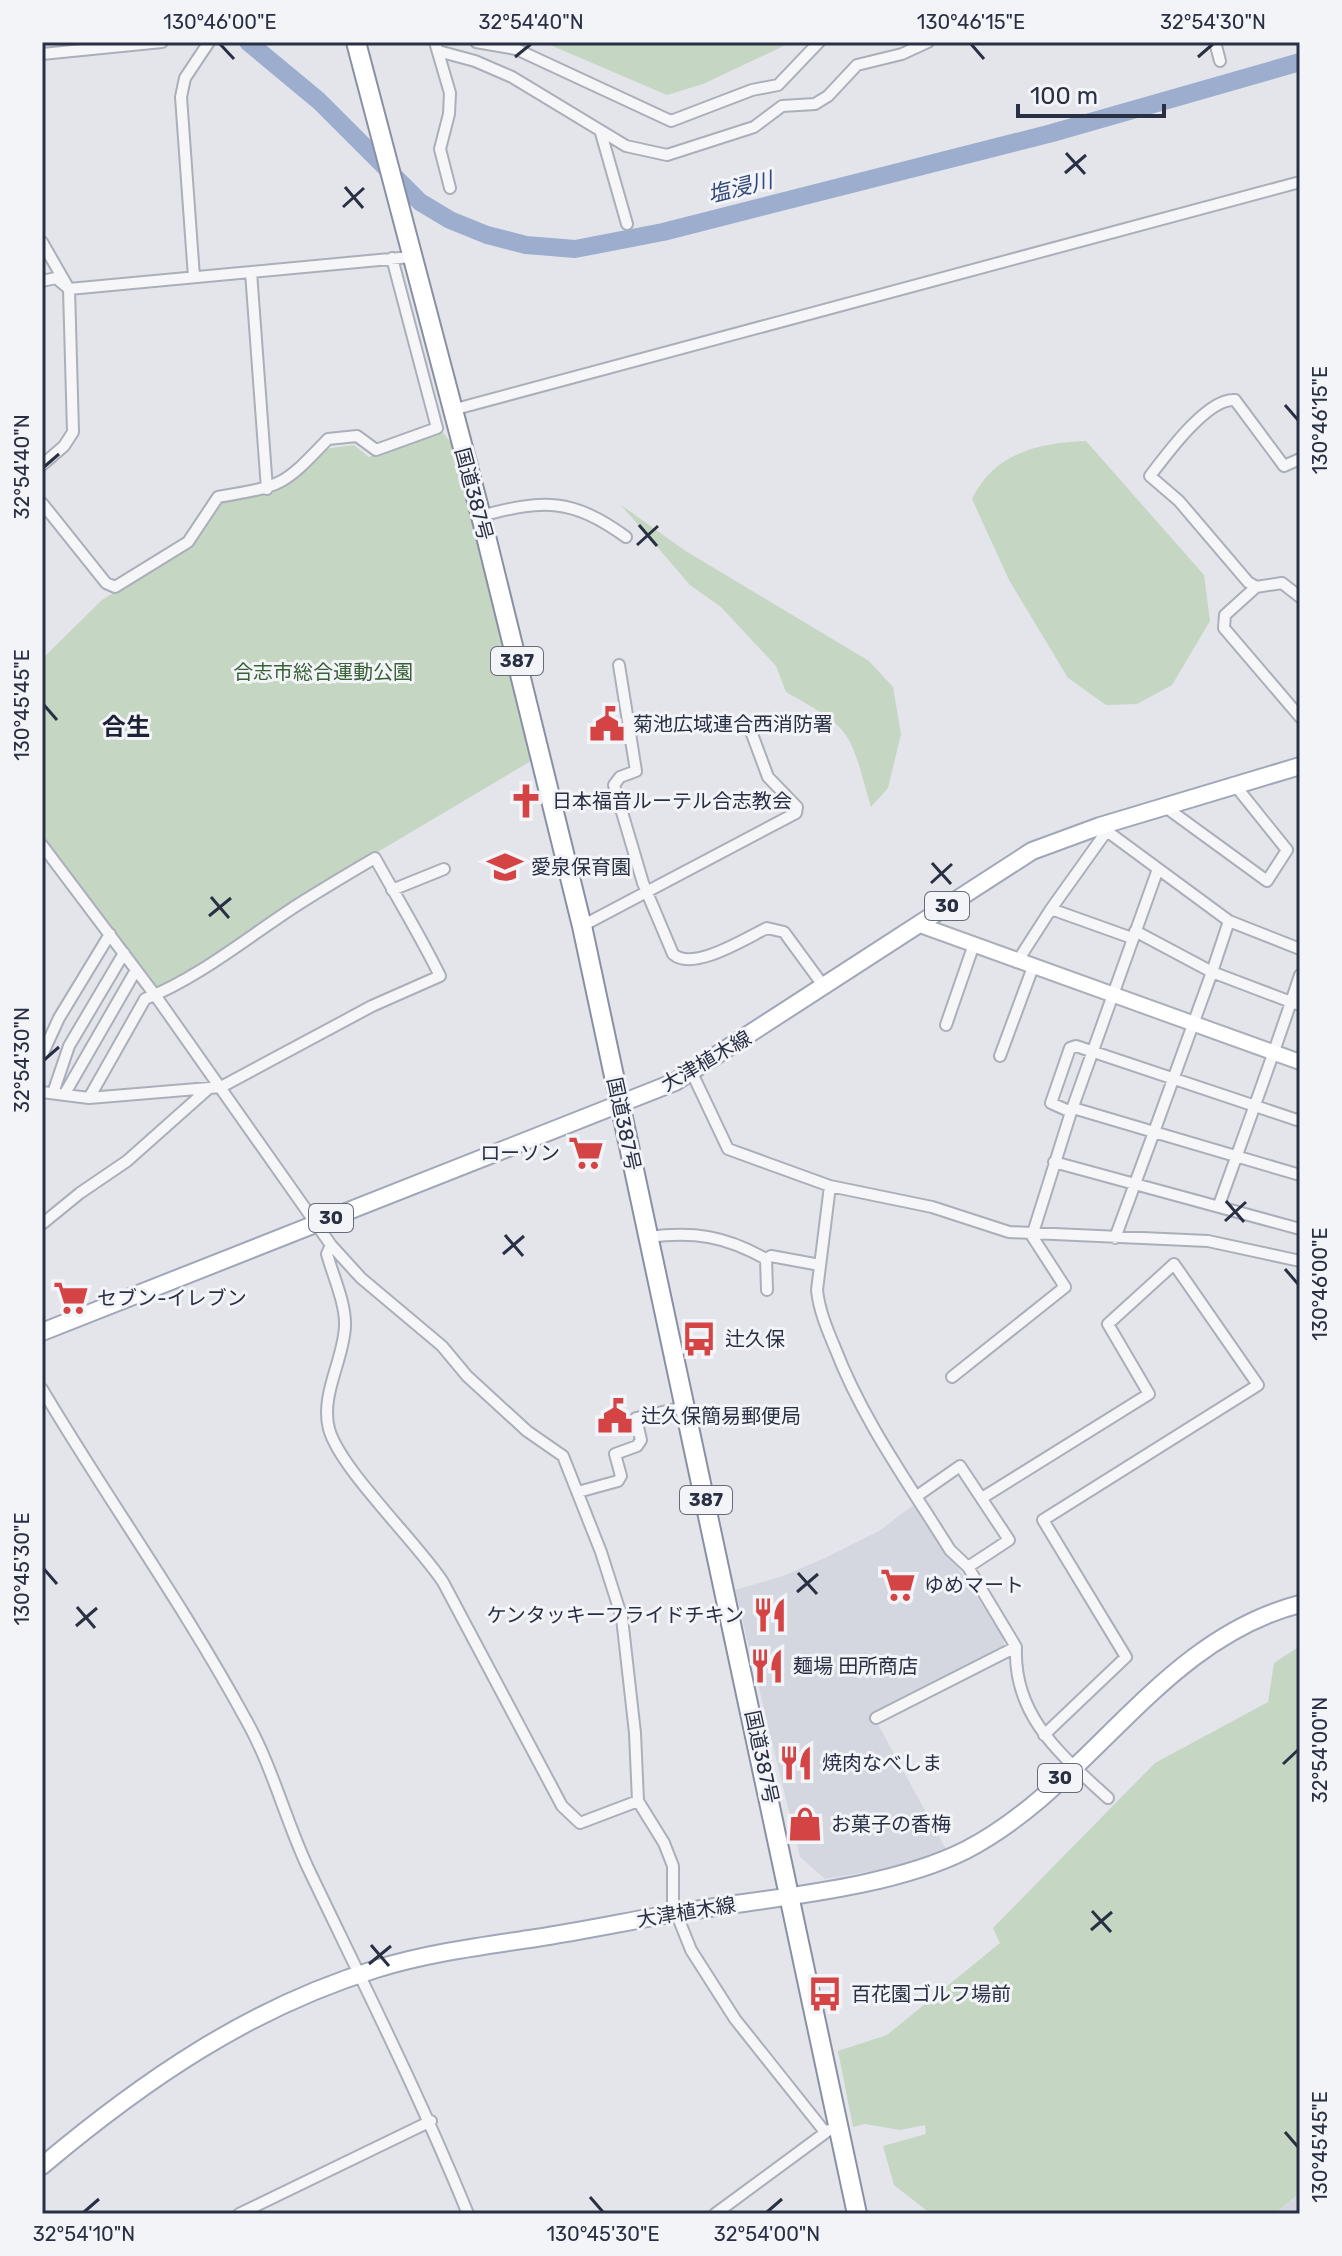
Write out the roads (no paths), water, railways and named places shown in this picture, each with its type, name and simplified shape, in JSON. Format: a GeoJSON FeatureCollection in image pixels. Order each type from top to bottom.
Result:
{"type":"FeatureCollection","features":[{"type":"Feature","properties":{"kind":"highway","name":"国道387号"},"geometry":{"type":"LineString","coordinates":[[356,42],[481,516],[582,926],[792,1896],[832,2128],[857,2214]]}},
{"type":"Feature","properties":{"kind":"main road","name":"大津植木線"},"geometry":{"type":"LineString","coordinates":[[42,1332],[621,1105],[692,1073],[1032,851],[1164,806],[1300,766]]}},
{"type":"Feature","properties":{"kind":"main road","name":"大津植木線"},"geometry":{"type":"LineString","coordinates":[[42,2166],[141,2087],[227,2033],[274,2008],[361,1974],[427,1956],[792,1896],[914,1871],[966,1850],[1016,1817],[1203,1650],[1253,1621],[1300,1604]]}},
{"type":"Feature","properties":{"kind":"street"},"geometry":{"type":"LineString","coordinates":[[42,54],[162,42]]}},
{"type":"Feature","properties":{"kind":"street"},"geometry":{"type":"LineString","coordinates":[[194,277],[181,97],[185,78],[209,42]]}},
{"type":"Feature","properties":{"kind":"street"},"geometry":{"type":"LineString","coordinates":[[476,42],[516,49],[671,121],[752,90],[778,85],[819,42]]}},
{"type":"Feature","properties":{"kind":"street"},"geometry":{"type":"LineString","coordinates":[[436,46],[512,77],[549,97],[601,133],[649,153],[685,152],[754,127],[782,106],[815,104],[828,96],[857,65],[902,54],[928,42]]}},
{"type":"Feature","properties":{"kind":"street"},"geometry":{"type":"LineString","coordinates":[[1215,42],[1220,61]]}},
{"type":"Feature","properties":{"kind":"street"},"geometry":{"type":"LineString","coordinates":[[436,46],[450,93],[446,132],[440,149],[450,188]]}},
{"type":"Feature","properties":{"kind":"street"},"geometry":{"type":"LineString","coordinates":[[601,133],[627,224]]}},
{"type":"Feature","properties":{"kind":"street"},"geometry":{"type":"LineString","coordinates":[[452,410],[1300,182]]}},
{"type":"Feature","properties":{"kind":"street"},"geometry":{"type":"LineString","coordinates":[[42,242],[69,289],[73,432],[42,465]]}},
{"type":"Feature","properties":{"kind":"street"},"geometry":{"type":"LineString","coordinates":[[42,281],[56,278],[69,289],[411,257]]}},
{"type":"Feature","properties":{"kind":"street"},"geometry":{"type":"LineString","coordinates":[[42,503],[106,583],[115,587],[188,542],[218,497],[267,489],[291,477],[328,439],[357,436],[376,450],[437,428],[392,258]]}},
{"type":"Feature","properties":{"kind":"street"},"geometry":{"type":"LineString","coordinates":[[251,272],[267,489]]}},
{"type":"Feature","properties":{"kind":"street"},"geometry":{"type":"LineString","coordinates":[[1256,587],[1248,582],[1179,501],[1150,476],[1211,407],[1224,399],[1235,400],[1284,466],[1300,459]]}},
{"type":"Feature","properties":{"kind":"street"},"geometry":{"type":"LineString","coordinates":[[481,516],[563,504],[579,508],[626,537]]}},
{"type":"Feature","properties":{"kind":"street"},"geometry":{"type":"LineString","coordinates":[[1300,597],[1282,583],[1256,587],[1225,615],[1224,628],[1300,717]]}},
{"type":"Feature","properties":{"kind":"street"},"geometry":{"type":"LineString","coordinates":[[619,665],[636,771],[620,777],[614,785],[646,893],[669,948],[678,959],[697,960],[767,928],[775,928],[784,932],[825,988]]}},
{"type":"Feature","properties":{"kind":"street"},"geometry":{"type":"LineString","coordinates":[[582,926],[796,813],[797,807],[768,777],[752,734]]}},
{"type":"Feature","properties":{"kind":"street"},"geometry":{"type":"LineString","coordinates":[[1164,806],[1267,881],[1287,850],[1234,784]]}},
{"type":"Feature","properties":{"kind":"street"},"geometry":{"type":"LineString","coordinates":[[1017,962],[1103,829],[1229,921],[1299,946]]}},
{"type":"Feature","properties":{"kind":"street"},"geometry":{"type":"LineString","coordinates":[[42,845],[155,995],[331,1245],[361,1278],[442,1346],[467,1376],[527,1431],[563,1456],[622,1618],[635,1733],[638,1801],[664,1843],[673,1866],[671,1893],[676,1913],[691,1950],[735,2019],[832,2128],[715,2214]]}},
{"type":"Feature","properties":{"kind":"street"},"geometry":{"type":"LineString","coordinates":[[53,1093],[89,1098],[221,1087],[372,1006],[440,976],[415,924],[402,911],[375,858],[302,902],[223,957],[145,999],[89,1098]]}},
{"type":"Feature","properties":{"kind":"street"},"geometry":{"type":"LineString","coordinates":[[952,1377],[1065,1287],[1032,1236],[1054,1162],[1158,869]]}},
{"type":"Feature","properties":{"kind":"street"},"geometry":{"type":"LineString","coordinates":[[394,893],[444,872]]}},
{"type":"Feature","properties":{"kind":"street"},"geometry":{"type":"LineString","coordinates":[[1051,909],[1134,935],[1212,972],[1296,1004]]}},
{"type":"Feature","properties":{"kind":"street"},"geometry":{"type":"LineString","coordinates":[[1115,1238],[1229,921]]}},
{"type":"Feature","properties":{"kind":"street"},"geometry":{"type":"LineString","coordinates":[[920,925],[973,947],[1300,1062]]}},
{"type":"Feature","properties":{"kind":"street"},"geometry":{"type":"LineString","coordinates":[[42,1055],[59,1018],[110,934]]}},
{"type":"Feature","properties":{"kind":"street"},"geometry":{"type":"LineString","coordinates":[[946,1025],[973,947]]}},
{"type":"Feature","properties":{"kind":"street"},"geometry":{"type":"LineString","coordinates":[[53,1093],[69,1046],[124,953]]}},
{"type":"Feature","properties":{"kind":"street"},"geometry":{"type":"LineString","coordinates":[[1000,1056],[1033,967]]}},
{"type":"Feature","properties":{"kind":"street"},"geometry":{"type":"LineString","coordinates":[[53,1093],[136,970]]}},
{"type":"Feature","properties":{"kind":"street"},"geometry":{"type":"LineString","coordinates":[[1219,1205],[1274,1052],[1296,1004],[1300,975]]}},
{"type":"Feature","properties":{"kind":"street"},"geometry":{"type":"LineString","coordinates":[[1300,1121],[1076,1046],[1070,1048],[1051,1103],[1300,1175]]}},
{"type":"Feature","properties":{"kind":"street"},"geometry":{"type":"LineString","coordinates":[[692,1073],[728,1149],[830,1186],[932,1207],[1009,1232],[1032,1236],[1208,1241],[1300,1261]]}},
{"type":"Feature","properties":{"kind":"street"},"geometry":{"type":"LineString","coordinates":[[42,1224],[127,1161],[208,1089]]}},
{"type":"Feature","properties":{"kind":"street"},"geometry":{"type":"LineString","coordinates":[[1054,1162],[1300,1229]]}},
{"type":"Feature","properties":{"kind":"street"},"geometry":{"type":"LineString","coordinates":[[830,1186],[818,1304],[857,1402],[950,1550],[968,1567],[1016,1647],[1015,1669],[1022,1698],[1044,1735],[1108,1798]]}},
{"type":"Feature","properties":{"kind":"street"},"geometry":{"type":"LineString","coordinates":[[648,1237],[698,1232],[746,1247],[766,1259]]}},
{"type":"Feature","properties":{"kind":"street"},"geometry":{"type":"LineString","coordinates":[[331,1245],[327,1254],[346,1325],[330,1393],[328,1427],[340,1453],[443,1582],[562,1806],[580,1823],[638,1801]]}},
{"type":"Feature","properties":{"kind":"street"},"geometry":{"type":"LineString","coordinates":[[766,1259],[771,1256],[820,1265]]}},
{"type":"Feature","properties":{"kind":"street"},"geometry":{"type":"LineString","coordinates":[[766,1259],[767,1290]]}},
{"type":"Feature","properties":{"kind":"street"},"geometry":{"type":"LineString","coordinates":[[982,1498],[1149,1394],[1108,1324],[1174,1264],[1258,1385],[1043,1520],[1126,1657],[1044,1735]]}},
{"type":"Feature","properties":{"kind":"street"},"geometry":{"type":"LineString","coordinates":[[42,1389],[113,1506],[187,1615],[247,1720],[307,1865],[431,2121],[468,2214]]}},
{"type":"Feature","properties":{"kind":"street"},"geometry":{"type":"LineString","coordinates":[[578,1492],[618,1481],[621,1476],[615,1454],[637,1446],[641,1440],[636,1418],[684,1407]]}},
{"type":"Feature","properties":{"kind":"street"},"geometry":{"type":"LineString","coordinates":[[917,1496],[960,1466],[1009,1540],[968,1567]]}},
{"type":"Feature","properties":{"kind":"street"},"geometry":{"type":"LineString","coordinates":[[876,1718],[1016,1647]]}},
{"type":"Feature","properties":{"kind":"street"},"geometry":{"type":"LineString","coordinates":[[239,2214],[431,2121]]}},
{"type":"Feature","properties":{"kind":"waterway","name":"塩浸川"},"geometry":{"type":"LineString","coordinates":[[248,42],[319,101],[420,202],[450,220],[487,235],[526,245],[575,249],[663,232],[1052,133],[1300,62]]}},
{"type":"Feature","properties":{"kind":"place","name":"菊池広域連合西消防署"},"geometry":{"type":"Point","coordinates":[607,724]}},
{"type":"Feature","properties":{"kind":"place","name":"日本福音ルーテル合志教会"},"geometry":{"type":"Point","coordinates":[526,801]}},
{"type":"Feature","properties":{"kind":"place","name":"愛泉保育園"},"geometry":{"type":"Point","coordinates":[505,867]}},
{"type":"Feature","properties":{"kind":"place","name":"ローソン"},"geometry":{"type":"Point","coordinates":[586,1153]}},
{"type":"Feature","properties":{"kind":"place","name":"セブン-イレブン"},"geometry":{"type":"Point","coordinates":[71,1298]}},
{"type":"Feature","properties":{"kind":"place","name":"辻久保"},"geometry":{"type":"Point","coordinates":[699,1339]}},
{"type":"Feature","properties":{"kind":"place","name":"辻久保簡易郵便局"},"geometry":{"type":"Point","coordinates":[615,1416]}},
{"type":"Feature","properties":{"kind":"place","name":"ゆめマート"},"geometry":{"type":"Point","coordinates":[898,1585]}},
{"type":"Feature","properties":{"kind":"place","name":"ケンタッキーフライドチキン"},"geometry":{"type":"Point","coordinates":[770,1615]}},
{"type":"Feature","properties":{"kind":"place","name":"麺場 田所商店"},"geometry":{"type":"Point","coordinates":[767,1666]}},
{"type":"Feature","properties":{"kind":"place","name":"焼肉なべしま"},"geometry":{"type":"Point","coordinates":[796,1763]}},
{"type":"Feature","properties":{"kind":"place","name":"お菓子の香梅"},"geometry":{"type":"Point","coordinates":[805,1824]}},
{"type":"Feature","properties":{"kind":"place","name":"百花園ゴルフ場前"},"geometry":{"type":"Point","coordinates":[825,1994]}},
{"type":"Feature","properties":{"kind":"district","name":"合生"},"geometry":{"type":"Point","coordinates":[126,727]}},
{"type":"Feature","properties":{"kind":"park label","name":"合志市総合運動公園"},"geometry":{"type":"Point","coordinates":[323,672]}}]}
